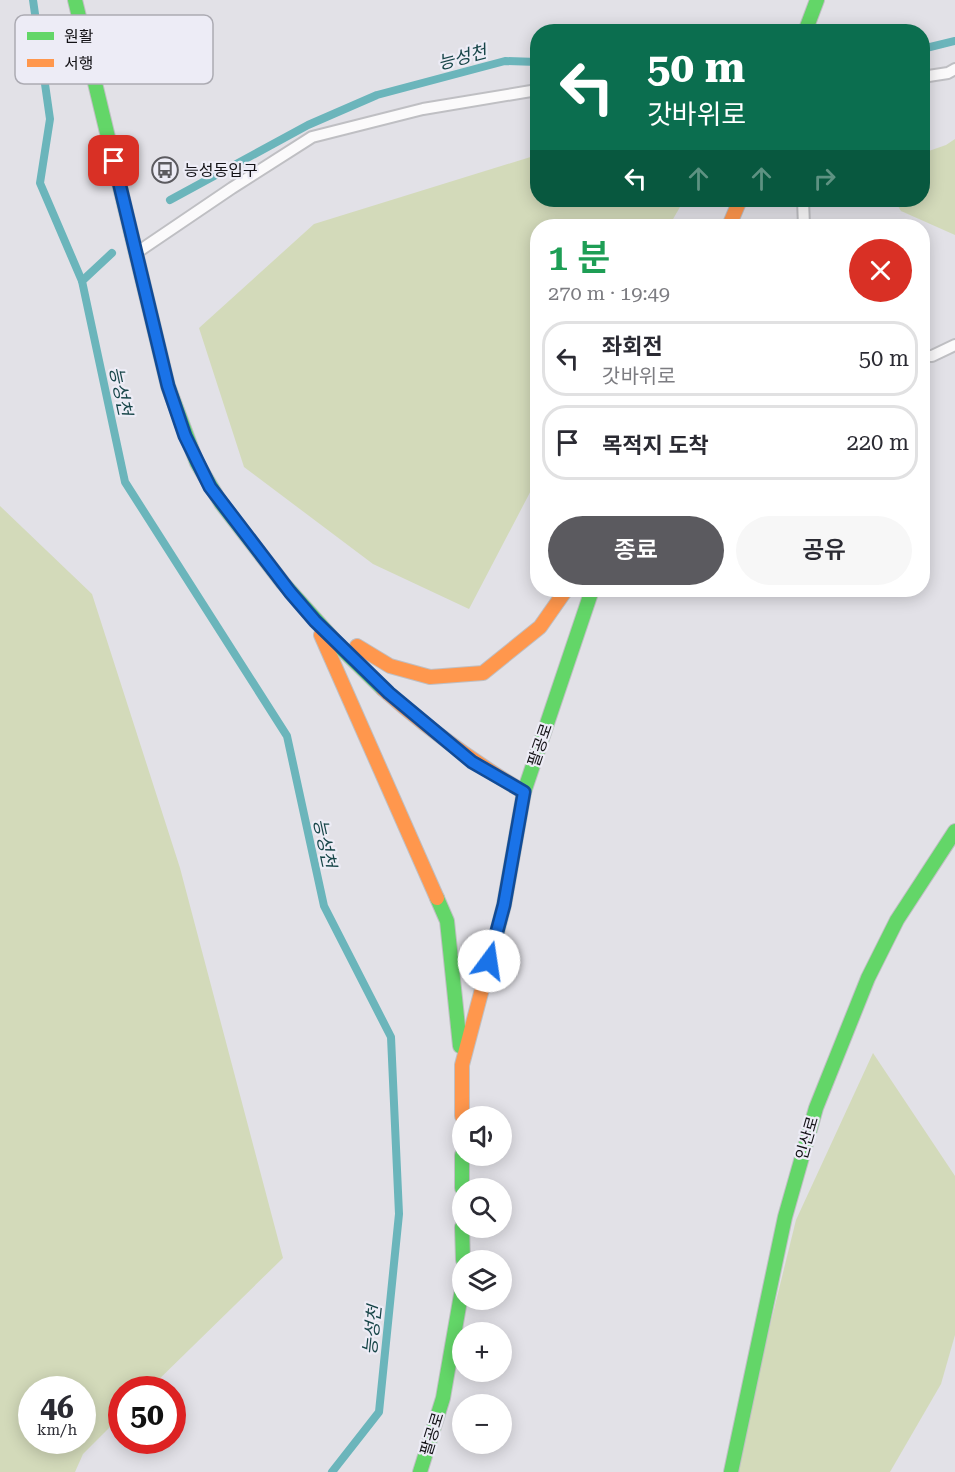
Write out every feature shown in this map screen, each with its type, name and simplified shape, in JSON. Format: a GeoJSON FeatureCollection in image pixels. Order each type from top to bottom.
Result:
{"type":"FeatureCollection","features":[{"type":"Feature","properties":{"kind":"main road"},"geometry":{"type":"LineString","coordinates":[[75,0],[79,15]]}},
{"type":"Feature","properties":{"kind":"main road"},"geometry":{"type":"LineString","coordinates":[[808,24],[817,0]]}},
{"type":"Feature","properties":{"kind":"main road"},"geometry":{"type":"LineString","coordinates":[[95,84],[168,386],[185,436],[210,487],[256,549],[315,621],[389,693],[472,762],[524,792]]}},
{"type":"Feature","properties":{"kind":"main road"},"geometry":{"type":"LineString","coordinates":[[315,621],[390,666],[430,677],[483,673],[540,627],[561,597]]}},
{"type":"Feature","properties":{"kind":"main road","name":"팔공로"},"geometry":{"type":"LineString","coordinates":[[462,1106],[462,1065],[504,905],[524,792],[590,597]]}},
{"type":"Feature","properties":{"kind":"main road"},"geometry":{"type":"LineString","coordinates":[[315,621],[447,921],[462,1065]]}},
{"type":"Feature","properties":{"kind":"main road","name":"인산로"},"geometry":{"type":"LineString","coordinates":[[731,1472],[785,1217],[816,1108],[868,978],[897,920],[955,831]]}},
{"type":"Feature","properties":{"kind":"main road","name":"팔공로"},"geometry":{"type":"LineString","coordinates":[[420,1472],[443,1398],[458,1310]]}},
{"type":"Feature","properties":{"kind":"lane"},"geometry":{"type":"LineString","coordinates":[[930,76],[948,73],[955,69]]}},
{"type":"Feature","properties":{"kind":"lane"},"geometry":{"type":"LineString","coordinates":[[136,253],[312,137],[423,109],[530,91]]}},
{"type":"Feature","properties":{"kind":"lane"},"geometry":{"type":"LineString","coordinates":[[930,356],[955,345]]}},
{"type":"Feature","properties":{"kind":"green space"},"geometry":{"type":"Polygon","coordinates":[[[955,139],[955,235],[930,224],[930,219],[919,219],[901,211],[898,207],[930,207],[930,151],[955,139]]]}},
{"type":"Feature","properties":{"kind":"green space"},"geometry":{"type":"Polygon","coordinates":[[[530,157],[530,207],[680,207],[673,219],[530,219],[530,492],[469,609],[373,564],[244,467],[199,328],[314,224],[530,157]]]}},
{"type":"Feature","properties":{"kind":"green space"},"geometry":{"type":"Polygon","coordinates":[[[0,506],[92,594],[180,868],[283,1258],[162,1376],[108,1376],[108,1429],[96,1441],[96,1376],[18,1376],[18,1454],[83,1454],[75,1472],[0,1472],[0,506]]]}},
{"type":"Feature","properties":{"kind":"green space"},"geometry":{"type":"Polygon","coordinates":[[[873,1053],[955,1176],[955,1335],[941,1384],[890,1472],[734,1472],[796,1220],[873,1053]]]}},
{"type":"Feature","properties":{"kind":"waterway"},"geometry":{"type":"LineString","coordinates":[[33,0],[35,15]]}},
{"type":"Feature","properties":{"kind":"waterway","name":"능성천"},"geometry":{"type":"LineString","coordinates":[[930,47],[955,41]]}},
{"type":"Feature","properties":{"kind":"waterway","name":"능성천"},"geometry":{"type":"LineString","coordinates":[[170,200],[308,125],[377,95],[505,61],[530,62]]}},
{"type":"Feature","properties":{"kind":"waterway"},"geometry":{"type":"LineString","coordinates":[[45,84],[50,119],[40,183],[82,281]]}},
{"type":"Feature","properties":{"kind":"waterway","name":"능성천"},"geometry":{"type":"LineString","coordinates":[[112,253],[82,281],[125,482],[287,736],[324,906],[391,1037],[399,1214],[379,1412],[332,1472]]}},
{"type":"Feature","properties":{"kind":"traffic: fast"},"geometry":{"type":"LineString","coordinates":[[75,0],[79,15]]}},
{"type":"Feature","properties":{"kind":"traffic: fast"},"geometry":{"type":"LineString","coordinates":[[808,24],[817,0]]}},
{"type":"Feature","properties":{"kind":"traffic: fast"},"geometry":{"type":"LineString","coordinates":[[95,84],[168,386],[197,463],[221,503],[283,583],[344,651],[383,689]]}},
{"type":"Feature","properties":{"kind":"traffic: fast"},"geometry":{"type":"LineString","coordinates":[[496,936],[504,905],[524,792],[590,597]]}},
{"type":"Feature","properties":{"kind":"traffic: fast"},"geometry":{"type":"LineString","coordinates":[[731,1472],[785,1217],[816,1108],[868,978],[897,920],[955,831]]}},
{"type":"Feature","properties":{"kind":"traffic: fast"},"geometry":{"type":"LineString","coordinates":[[437,898],[447,921],[460,1046]]}},
{"type":"Feature","properties":{"kind":"traffic: fast"},"geometry":{"type":"LineString","coordinates":[[462,1166],[462,1178]]}},
{"type":"Feature","properties":{"kind":"traffic: fast"},"geometry":{"type":"LineString","coordinates":[[462,1238],[463,1250]]}},
{"type":"Feature","properties":{"kind":"traffic: fast"},"geometry":{"type":"LineString","coordinates":[[420,1472],[443,1398],[458,1310]]}},
{"type":"Feature","properties":{"kind":"traffic: slow"},"geometry":{"type":"LineString","coordinates":[[732,219],[737,207]]}},
{"type":"Feature","properties":{"kind":"traffic: slow"},"geometry":{"type":"LineString","coordinates":[[357,646],[390,666],[430,677],[483,673],[540,627],[561,597]]}},
{"type":"Feature","properties":{"kind":"traffic: slow"},"geometry":{"type":"LineString","coordinates":[[321,635],[437,898]]}},
{"type":"Feature","properties":{"kind":"traffic: slow"},"geometry":{"type":"LineString","coordinates":[[383,689],[451,744],[524,792]]}},
{"type":"Feature","properties":{"kind":"traffic: slow"},"geometry":{"type":"LineString","coordinates":[[462,1106],[462,1065],[496,936]]}},
{"type":"Feature","properties":{"kind":"place","name":"능성동입구"},"geometry":{"type":"Point","coordinates":[165,170]}},
{"type":"Feature","properties":{"kind":"route"},"geometry":{"type":"LineString","coordinates":[[114,161],[168,386],[185,436],[210,487],[250,541],[315,621],[389,693],[472,762],[524,792],[504,905],[489,961]]}}]}
